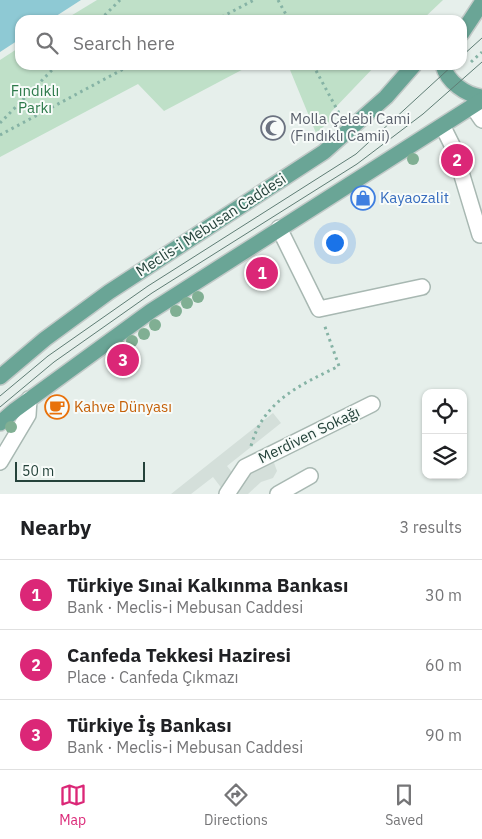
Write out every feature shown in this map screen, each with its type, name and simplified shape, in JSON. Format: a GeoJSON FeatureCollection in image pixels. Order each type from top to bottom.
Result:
{"type":"FeatureCollection","features":[{"type":"Feature","properties":{"kind":"main road"},"geometry":{"type":"LineString","coordinates":[[467,16],[482,3]]}},
{"type":"Feature","properties":{"kind":"main road"},"geometry":{"type":"LineString","coordinates":[[467,26],[482,3]]}},
{"type":"Feature","properties":{"kind":"main road","name":"Meclis-i Mebusan Caddesi"},"geometry":{"type":"LineString","coordinates":[[0,377],[45,339],[109,292],[324,152],[386,97],[410,70]]}},
{"type":"Feature","properties":{"kind":"main road"},"geometry":{"type":"LineString","coordinates":[[0,423],[151,311],[279,228],[443,127],[479,102],[461,89],[445,70]]}},
{"type":"Feature","properties":{"kind":"street"},"geometry":{"type":"LineString","coordinates":[[479,102],[482,120]]}},
{"type":"Feature","properties":{"kind":"street"},"geometry":{"type":"LineString","coordinates":[[443,127],[454,150],[480,235]]}},
{"type":"Feature","properties":{"kind":"street"},"geometry":{"type":"LineString","coordinates":[[279,228],[319,309],[422,287]]}},
{"type":"Feature","properties":{"kind":"street"},"geometry":{"type":"LineString","coordinates":[[0,462],[28,415],[30,399]]}},
{"type":"Feature","properties":{"kind":"street","name":"Merdiven Sokağı"},"geometry":{"type":"LineString","coordinates":[[246,467],[372,404]]}},
{"type":"Feature","properties":{"kind":"street"},"geometry":{"type":"LineString","coordinates":[[227,494],[246,467]]}},
{"type":"Feature","properties":{"kind":"street"},"geometry":{"type":"LineString","coordinates":[[278,494],[310,476]]}},
{"type":"Feature","properties":{"kind":"path"},"geometry":{"type":"LineString","coordinates":[[105,15],[120,0]]}},
{"type":"Feature","properties":{"kind":"path"},"geometry":{"type":"LineString","coordinates":[[226,15],[254,0]]}},
{"type":"Feature","properties":{"kind":"path"},"geometry":{"type":"LineString","coordinates":[[278,0],[286,15]]}},
{"type":"Feature","properties":{"kind":"path"},"geometry":{"type":"LineString","coordinates":[[471,62],[482,52]]}},
{"type":"Feature","properties":{"kind":"path"},"geometry":{"type":"LineString","coordinates":[[0,123],[51,70]]}},
{"type":"Feature","properties":{"kind":"path"},"geometry":{"type":"LineString","coordinates":[[0,135],[122,70]]}},
{"type":"Feature","properties":{"kind":"path"},"geometry":{"type":"LineString","coordinates":[[316,70],[340,115]]}},
{"type":"Feature","properties":{"kind":"path"},"geometry":{"type":"LineString","coordinates":[[246,467],[254,434],[270,407],[300,384],[339,366],[319,309]]}},
{"type":"Feature","properties":{"kind":"shaded area"},"geometry":{"type":"Polygon","coordinates":[[[273,413],[281,423],[227,466],[238,480],[251,469],[273,460],[277,471],[273,478],[261,482],[248,494],[226,494],[213,477],[191,494],[171,494],[273,413]]]}},
{"type":"Feature","properties":{"kind":"green space"},"geometry":{"type":"Polygon","coordinates":[[[97,0],[443,0],[427,15],[72,15],[97,0]]]}},
{"type":"Feature","properties":{"kind":"green space","name":"Fındıklı Parkı"},"geometry":{"type":"Polygon","coordinates":[[[15,50],[15,70],[242,70],[164,111],[138,84],[0,157],[0,60],[15,50]]]}},
{"type":"Feature","properties":{"kind":"green space"},"geometry":{"type":"Polygon","coordinates":[[[290,70],[371,70],[331,112],[329,122],[316,133],[290,70]]]}},
{"type":"Feature","properties":{"kind":"water"},"geometry":{"type":"Polygon","coordinates":[[[0,0],[81,0],[58,15],[15,15],[15,42],[0,52],[0,0]]]}},
{"type":"Feature","properties":{"kind":"tram line"},"geometry":{"type":"LineString","coordinates":[[467,52],[482,38]]}},
{"type":"Feature","properties":{"kind":"tram line"},"geometry":{"type":"LineString","coordinates":[[0,407],[54,362],[152,293],[357,164],[423,114],[482,62]]}},
{"type":"Feature","properties":{"kind":"tram line"},"geometry":{"type":"LineString","coordinates":[[0,396],[48,356],[148,286],[356,154],[448,70]]}},
{"type":"Feature","properties":{"kind":"place","name":"Molla Çelebi Cami (Fındıklı Camii)"},"geometry":{"type":"Point","coordinates":[273,128]}},
{"type":"Feature","properties":{"kind":"place","name":"Canfeda Tekkesi Haziresi"},"geometry":{"type":"Point","coordinates":[457,160]}},
{"type":"Feature","properties":{"kind":"place","name":"Kayaozalit"},"geometry":{"type":"Point","coordinates":[363,198]}},
{"type":"Feature","properties":{"kind":"place","name":"Türkiye Sınai Kalkınma Bankası"},"geometry":{"type":"Point","coordinates":[262,273]}},
{"type":"Feature","properties":{"kind":"place","name":"Türkiye İş Bankası"},"geometry":{"type":"Point","coordinates":[123,360]}},
{"type":"Feature","properties":{"kind":"place","name":"Kahve Dünyası"},"geometry":{"type":"Point","coordinates":[57,407]}}]}
